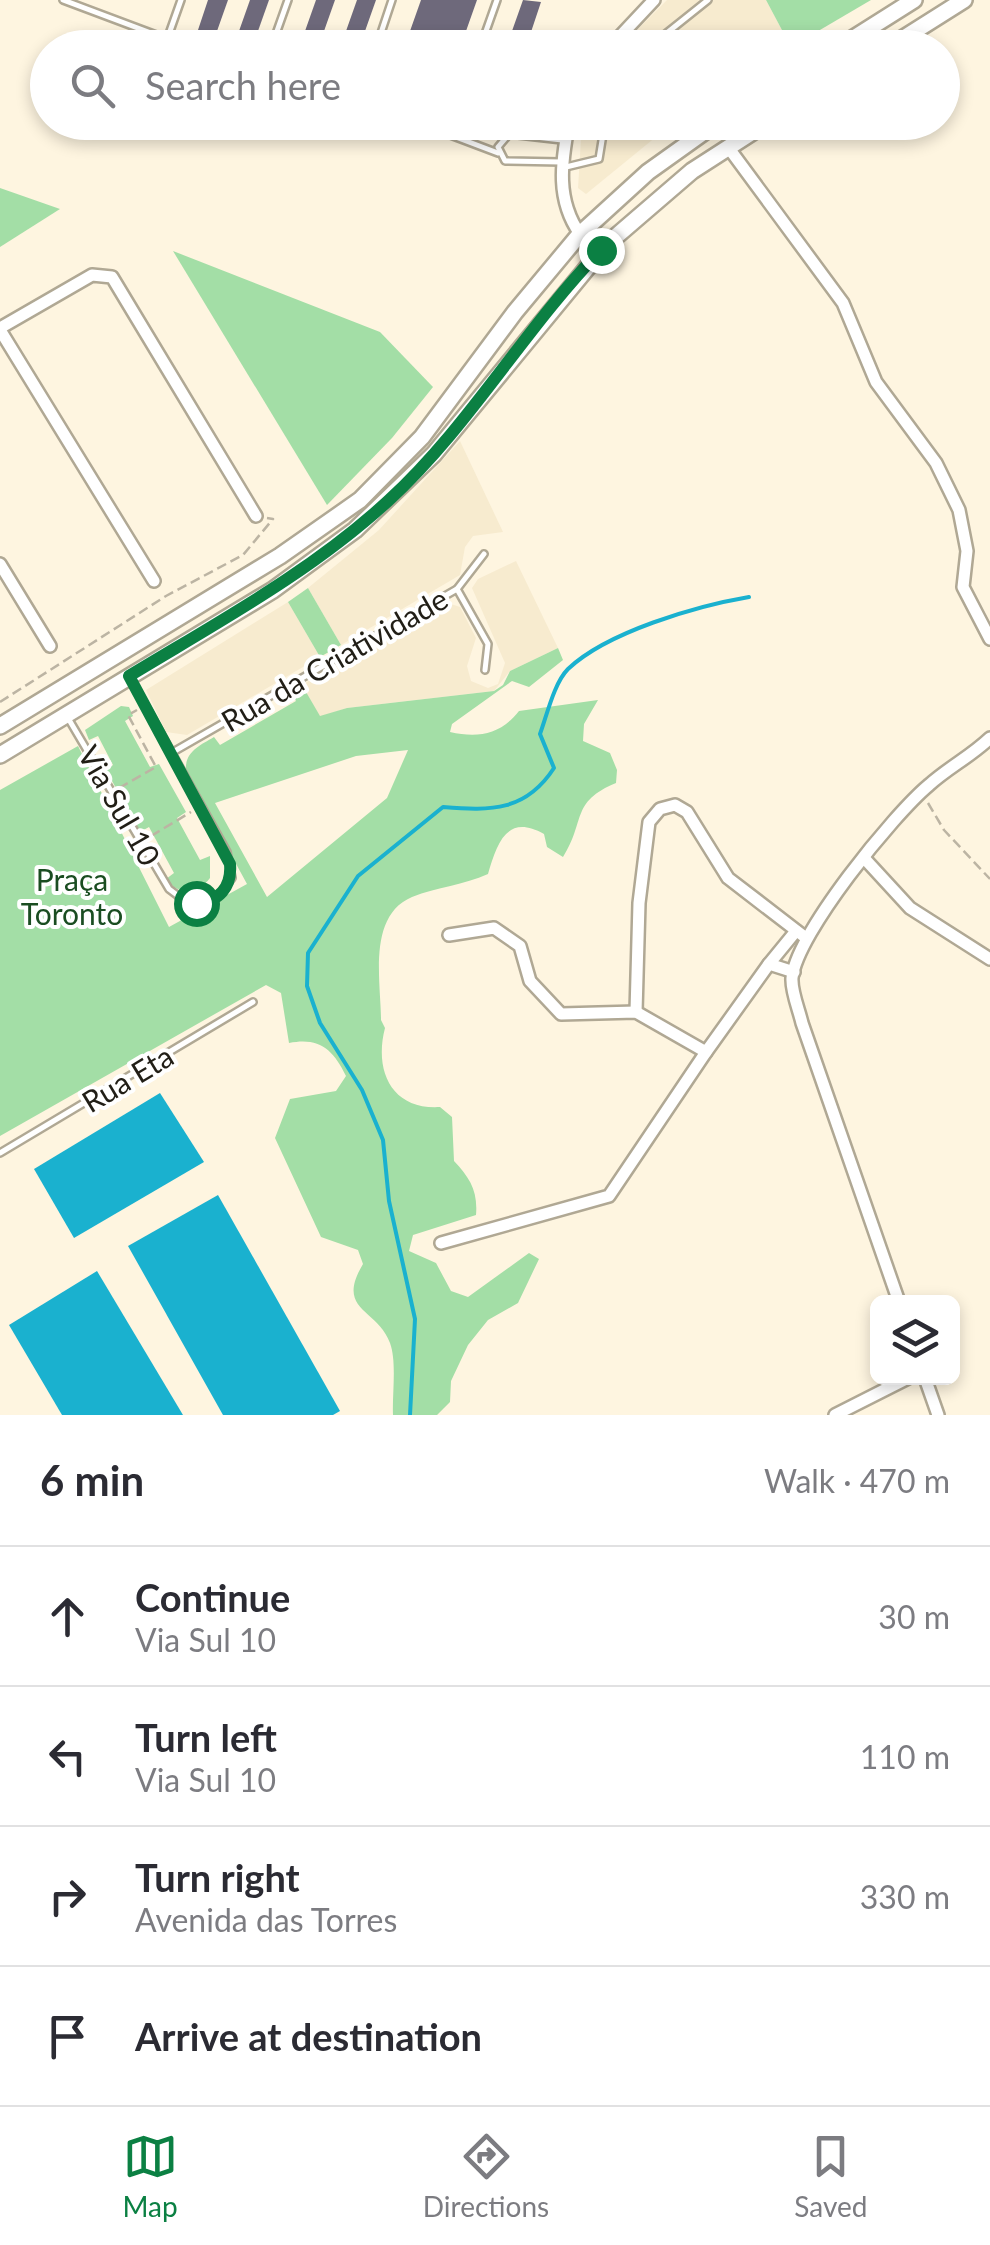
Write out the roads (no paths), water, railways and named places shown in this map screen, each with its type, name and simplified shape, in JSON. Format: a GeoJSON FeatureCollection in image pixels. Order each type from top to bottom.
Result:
{"type":"FeatureCollection","features":[{"type":"Feature","properties":{"kind":"main road"},"geometry":{"type":"LineString","coordinates":[[866,30],[914,0]]}},
{"type":"Feature","properties":{"kind":"main road"},"geometry":{"type":"LineString","coordinates":[[916,30],[964,0]]}},
{"type":"Feature","properties":{"kind":"main road"},"geometry":{"type":"LineString","coordinates":[[0,726],[280,556],[360,500],[422,437],[515,312],[580,234],[648,172],[693,140]]}},
{"type":"Feature","properties":{"kind":"main road"},"geometry":{"type":"LineString","coordinates":[[0,755],[313,562],[390,500],[434,454],[584,268],[638,216],[739,140]]}},
{"type":"Feature","properties":{"kind":"street"},"geometry":{"type":"LineString","coordinates":[[626,30],[654,0]]}},
{"type":"Feature","properties":{"kind":"street"},"geometry":{"type":"LineString","coordinates":[[566,140],[564,211],[580,234]]}},
{"type":"Feature","properties":{"kind":"street"},"geometry":{"type":"LineString","coordinates":[[728,147],[843,303],[876,382],[936,464],[960,510],[967,551],[964,587],[990,639]]}},
{"type":"Feature","properties":{"kind":"street"},"geometry":{"type":"LineString","coordinates":[[154,581],[0,329],[92,275],[106,274],[117,284],[256,516]]}},
{"type":"Feature","properties":{"kind":"street"},"geometry":{"type":"LineString","coordinates":[[0,564],[50,646]]}},
{"type":"Feature","properties":{"kind":"street"},"geometry":{"type":"LineString","coordinates":[[441,1243],[609,1196],[769,964],[801,934],[922,792],[964,764],[990,738]]}},
{"type":"Feature","properties":{"kind":"street"},"geometry":{"type":"LineString","coordinates":[[636,1012],[639,903],[649,822],[660,809],[675,805],[687,812],[728,878],[801,934]]}},
{"type":"Feature","properties":{"kind":"street"},"geometry":{"type":"LineString","coordinates":[[864,858],[910,908],[990,959]]}},
{"type":"Feature","properties":{"kind":"street"},"geometry":{"type":"LineString","coordinates":[[449,935],[494,928],[520,946],[530,982],[561,1014],[636,1012],[706,1052]]}},
{"type":"Feature","properties":{"kind":"street"},"geometry":{"type":"LineString","coordinates":[[801,934],[792,979],[802,1023],[897,1295]]}},
{"type":"Feature","properties":{"kind":"street"},"geometry":{"type":"LineString","coordinates":[[769,964],[794,972]]}},
{"type":"Feature","properties":{"kind":"street"},"geometry":{"type":"LineString","coordinates":[[835,1415],[894,1385]]}},
{"type":"Feature","properties":{"kind":"street"},"geometry":{"type":"LineString","coordinates":[[927,1385],[938,1415]]}},
{"type":"Feature","properties":{"kind":"lane"},"geometry":{"type":"LineString","coordinates":[[64,0],[145,30]]}},
{"type":"Feature","properties":{"kind":"lane"},"geometry":{"type":"LineString","coordinates":[[170,30],[181,0]]}},
{"type":"Feature","properties":{"kind":"lane"},"geometry":{"type":"LineString","coordinates":[[277,30],[288,0]]}},
{"type":"Feature","properties":{"kind":"lane"},"geometry":{"type":"LineString","coordinates":[[382,30],[392,0]]}},
{"type":"Feature","properties":{"kind":"lane"},"geometry":{"type":"LineString","coordinates":[[486,30],[497,0]]}},
{"type":"Feature","properties":{"kind":"lane"},"geometry":{"type":"LineString","coordinates":[[670,30],[708,0]]}},
{"type":"Feature","properties":{"kind":"lane"},"geometry":{"type":"LineString","coordinates":[[464,140],[498,153],[505,161],[563,165],[599,159],[602,140]]}},
{"type":"Feature","properties":{"kind":"lane"},"geometry":{"type":"LineString","coordinates":[[498,153],[501,140]]}},
{"type":"Feature","properties":{"kind":"lane","name":"Rua da Criatividade"},"geometry":{"type":"LineString","coordinates":[[173,752],[458,589],[484,554]]}},
{"type":"Feature","properties":{"kind":"lane"},"geometry":{"type":"LineString","coordinates":[[458,589],[488,644],[484,670]]}},
{"type":"Feature","properties":{"kind":"lane","name":"Via Sul 10"},"geometry":{"type":"LineString","coordinates":[[66,715],[178,897],[196,903],[216,899],[232,878],[230,864],[202,805],[142,706],[129,676]]}},
{"type":"Feature","properties":{"kind":"lane","name":"Rua Eta"},"geometry":{"type":"LineString","coordinates":[[0,1154],[253,1002]]}},
{"type":"Feature","properties":{"kind":"water"},"geometry":{"type":"Polygon","coordinates":[[[160,1093],[204,1162],[74,1238],[34,1169],[160,1093]]]}},
{"type":"Feature","properties":{"kind":"water"},"geometry":{"type":"Polygon","coordinates":[[[218,1195],[340,1411],[333,1415],[223,1415],[128,1246],[218,1195]]]}},
{"type":"Feature","properties":{"kind":"water"},"geometry":{"type":"Polygon","coordinates":[[[97,1271],[183,1415],[62,1415],[9,1325],[97,1271]]]}},
{"type":"Feature","properties":{"kind":"waterway"},"geometry":{"type":"LineString","coordinates":[[410,1415],[415,1319],[389,1201],[383,1140],[362,1090],[320,1023],[307,986],[308,953],[358,876],[443,807],[477,809],[506,805],[532,793],[543,782],[554,768],[540,734],[555,691],[568,669],[628,632],[679,614],[749,597]]}},
{"type":"Feature","properties":{"kind":"park label","name":"Praça Toronto"},"geometry":{"type":"Point","coordinates":[72,896]}}]}
